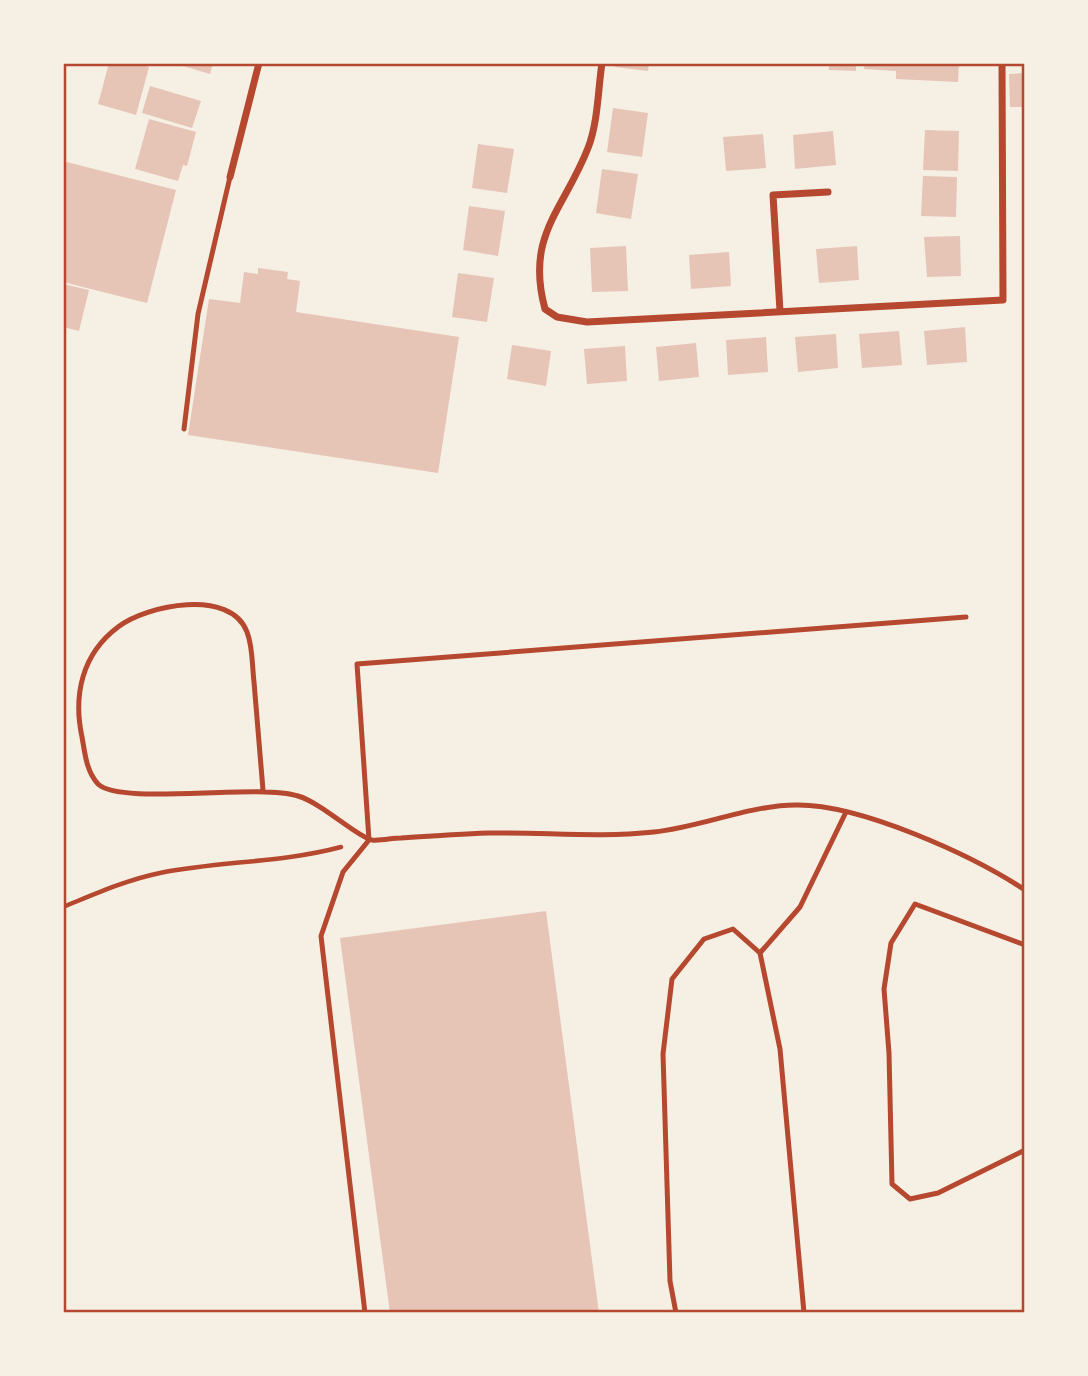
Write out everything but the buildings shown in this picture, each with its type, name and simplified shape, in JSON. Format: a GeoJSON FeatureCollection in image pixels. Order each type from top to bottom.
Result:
{"type":"FeatureCollection","features":[{"type":"Feature","properties":{"kind":"street"},"geometry":{"type":"LineString","coordinates":[[230,177],[259,63]]}},
{"type":"Feature","properties":{"kind":"street"},"geometry":{"type":"LineString","coordinates":[[602,63],[589,146],[546,227],[540,267],[539,287],[545,309],[557,317],[587,322],[1003,300],[1002,63]]}},
{"type":"Feature","properties":{"kind":"street"},"geometry":{"type":"LineString","coordinates":[[780,311],[773,195],[828,192]]}},
{"type":"Feature","properties":{"kind":"lane"},"geometry":{"type":"LineString","coordinates":[[184,429],[198,314],[230,177]]}},
{"type":"Feature","properties":{"kind":"lane"},"geometry":{"type":"LineString","coordinates":[[263,790],[251,656],[248,633],[242,621],[232,612],[205,604],[156,609],[120,625],[103,640],[82,677],[77,698],[88,769],[99,785],[123,794],[263,790],[299,796],[316,803],[369,840],[488,833],[609,836],[660,832],[793,804],[828,807],[881,822],[938,846],[1025,890]]}},
{"type":"Feature","properties":{"kind":"lane"},"geometry":{"type":"LineString","coordinates":[[365,1313],[321,936],[342,872],[369,840],[357,664],[966,617]]}},
{"type":"Feature","properties":{"kind":"lane"},"geometry":{"type":"LineString","coordinates":[[760,953],[800,907],[846,812]]}},
{"type":"Feature","properties":{"kind":"lane"},"geometry":{"type":"LineString","coordinates":[[1025,945],[915,904],[891,943],[884,989],[890,1053],[892,1184],[910,1199],[938,1193],[1025,1150]]}},
{"type":"Feature","properties":{"kind":"lane"},"geometry":{"type":"LineString","coordinates":[[676,1313],[670,1281],[663,1054],[672,979],[704,939],[733,929],[760,953],[780,1049],[804,1313]]}},
{"type":"Feature","properties":{"kind":"path"},"geometry":{"type":"LineString","coordinates":[[63,907],[126,881],[162,873],[310,856],[369,840]]}}]}
